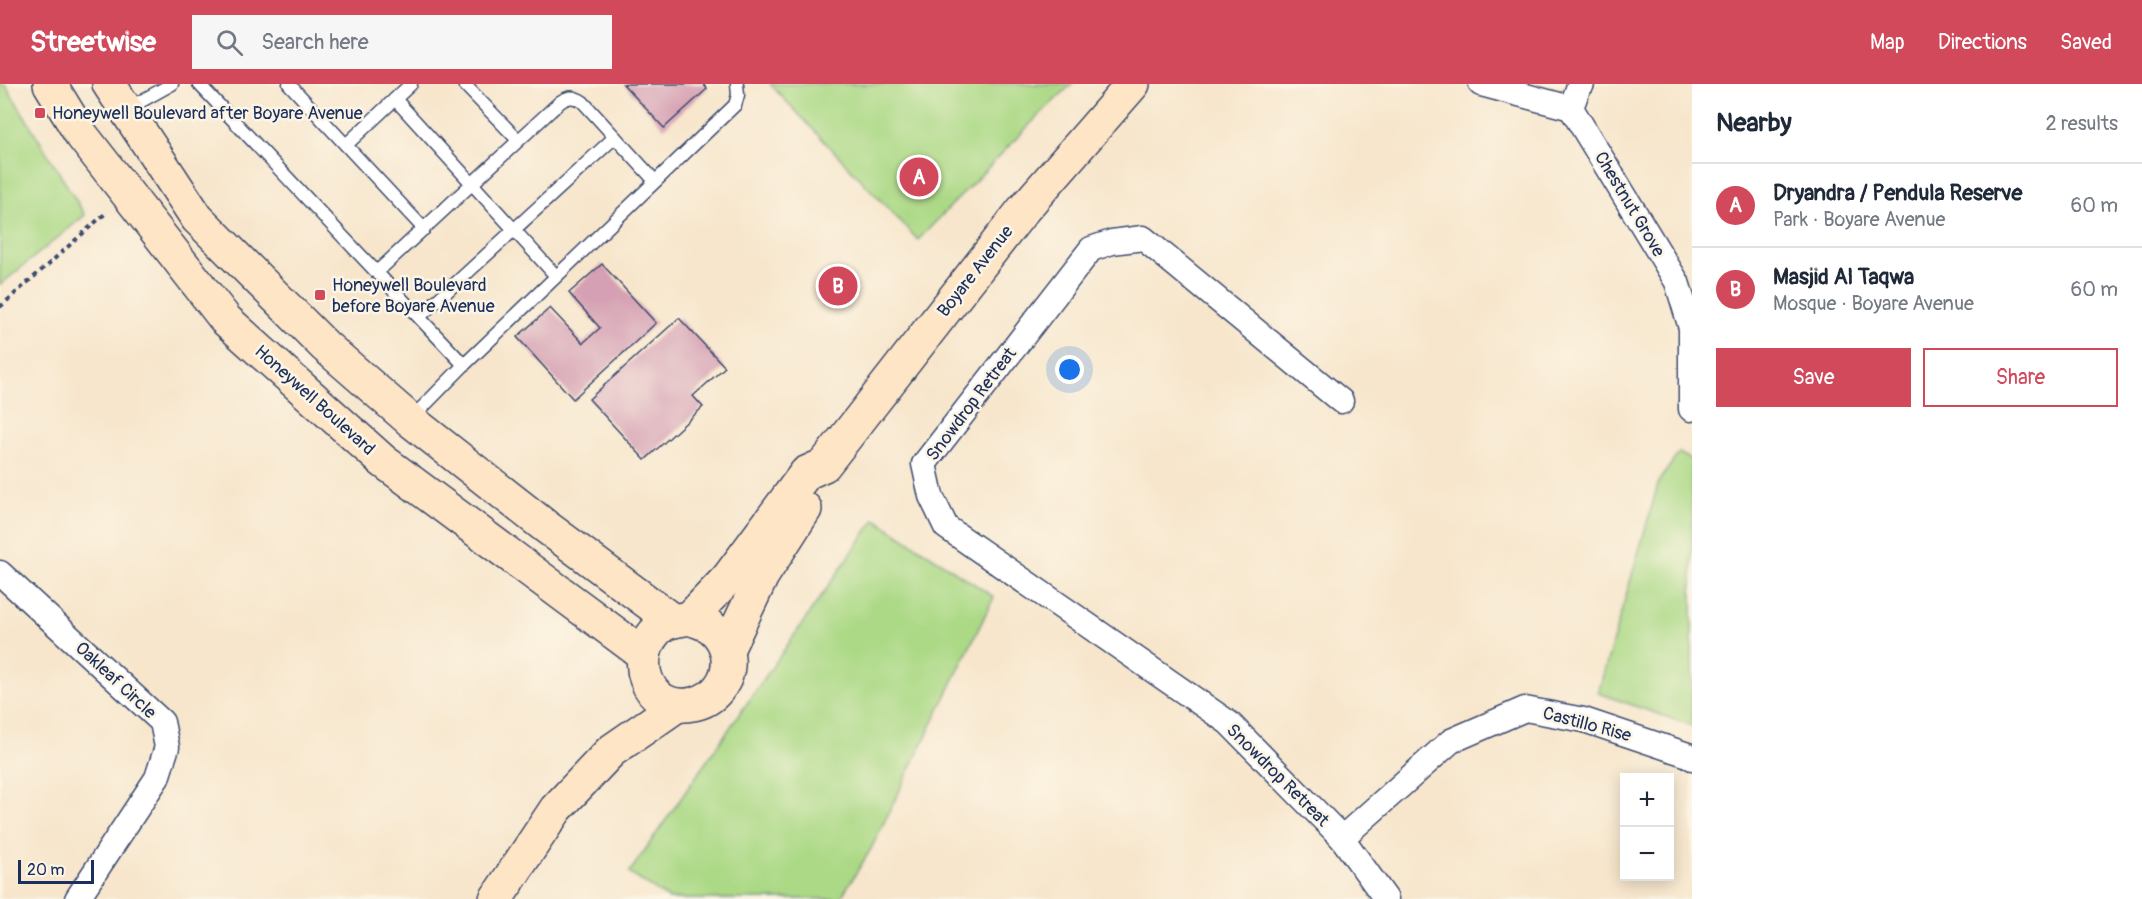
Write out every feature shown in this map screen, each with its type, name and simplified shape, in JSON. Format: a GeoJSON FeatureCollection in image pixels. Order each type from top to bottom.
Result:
{"type":"FeatureCollection","features":[{"type":"Feature","properties":{"kind":"street","name":"Honeywell Boulevard"},"geometry":{"type":"LineString","coordinates":[[50,84],[80,134],[225,320],[383,461],[645,668]]}},
{"type":"Feature","properties":{"kind":"street","name":"Boyare Avenue"},"geometry":{"type":"LineString","coordinates":[[682,620],[728,578],[806,473],[824,465],[1023,210],[1132,84]]}},
{"type":"Feature","properties":{"kind":"street"},"geometry":{"type":"LineString","coordinates":[[1481,84],[1571,108],[1579,86],[1582,84]]}},
{"type":"Feature","properties":{"kind":"street"},"geometry":{"type":"LineString","coordinates":[[80,134],[118,97],[197,218],[325,346],[410,420],[545,526],[682,620],[708,625],[720,635],[728,650],[729,665],[724,682],[715,693],[704,702],[676,706],[611,751],[556,809],[496,899]]}},
{"type":"Feature","properties":{"kind":"street","name":"Chestnut Grove"},"geometry":{"type":"LineString","coordinates":[[1571,108],[1677,282],[1691,328],[1691,410]]}},
{"type":"Feature","properties":{"kind":"street","name":"Snowdrop Retreat"},"geometry":{"type":"LineString","coordinates":[[1341,401],[1143,238],[1133,239],[1090,249],[924,464],[932,496],[946,526],[1229,723],[1342,838],[1386,899]]}},
{"type":"Feature","properties":{"kind":"street"},"geometry":{"type":"LineString","coordinates":[[383,461],[410,420]]}},
{"type":"Feature","properties":{"kind":"street","name":"Boyare Avenue"},"geometry":{"type":"LineString","coordinates":[[728,650],[762,576],[822,483],[824,465]]}},
{"type":"Feature","properties":{"kind":"street","name":"Oakleaf Circle"},"geometry":{"type":"LineString","coordinates":[[0,573],[162,722],[167,747],[157,778],[78,899]]}},
{"type":"Feature","properties":{"kind":"street"},"geometry":{"type":"LineString","coordinates":[[611,751],[645,668],[651,637],[663,625],[682,620]]}},
{"type":"Feature","properties":{"kind":"street"},"geometry":{"type":"LineString","coordinates":[[645,668],[658,698],[676,706]]}},
{"type":"Feature","properties":{"kind":"street","name":"Castillo Rise"},"geometry":{"type":"LineString","coordinates":[[1342,838],[1451,741],[1525,709],[1584,720],[1692,758]]}},
{"type":"Feature","properties":{"kind":"lane"},"geometry":{"type":"LineString","coordinates":[[118,97],[172,84]]}},
{"type":"Feature","properties":{"kind":"lane"},"geometry":{"type":"LineString","coordinates":[[199,84],[464,365]]}},
{"type":"Feature","properties":{"kind":"lane"},"geometry":{"type":"LineString","coordinates":[[288,84],[423,228]]}},
{"type":"Feature","properties":{"kind":"lane"},"geometry":{"type":"LineString","coordinates":[[346,145],[411,84]]}},
{"type":"Feature","properties":{"kind":"lane"},"geometry":{"type":"LineString","coordinates":[[464,84],[518,141]]}},
{"type":"Feature","properties":{"kind":"lane"},"geometry":{"type":"LineString","coordinates":[[410,420],[464,365],[735,105],[738,95],[737,84]]}},
{"type":"Feature","properties":{"kind":"lane"},"geometry":{"type":"LineString","coordinates":[[376,272],[560,102],[572,97],[583,102],[655,181]]}},
{"type":"Feature","properties":{"kind":"lane"},"geometry":{"type":"LineString","coordinates":[[395,99],[556,276]]}},
{"type":"Feature","properties":{"kind":"lane"},"geometry":{"type":"LineString","coordinates":[[419,317],[615,137]]}},
{"type":"Feature","properties":{"kind":"path"},"geometry":{"type":"LineString","coordinates":[[0,307],[112,208]]}},
{"type":"Feature","properties":{"kind":"green space"},"geometry":{"type":"Polygon","coordinates":[[[0,84],[5,84],[85,215],[0,285],[0,84]]]}},
{"type":"Feature","properties":{"kind":"green space"},"geometry":{"type":"Polygon","coordinates":[[[770,84],[1072,84],[918,240],[770,84]]]}},
{"type":"Feature","properties":{"kind":"green space"},"geometry":{"type":"Polygon","coordinates":[[[1679,453],[1692,460],[1692,726],[1598,693],[1659,481],[1679,453]]]}},
{"type":"Feature","properties":{"kind":"green space"},"geometry":{"type":"Polygon","coordinates":[[[875,519],[994,597],[871,849],[840,899],[669,899],[629,873],[875,519]]]}},
{"type":"Feature","properties":{"kind":"building"},"geometry":{"type":"Polygon","coordinates":[[[623,84],[703,84],[707,89],[664,128],[623,84]]]}},
{"type":"Feature","properties":{"kind":"building"},"geometry":{"type":"Polygon","coordinates":[[[602,264],[656,323],[573,399],[517,337],[550,308],[583,343],[600,328],[569,293],[602,264]]]}},
{"type":"Feature","properties":{"kind":"building"},"geometry":{"type":"Polygon","coordinates":[[[679,318],[725,367],[693,396],[703,407],[645,460],[589,399],[679,318]]]}},
{"type":"Feature","properties":{"kind":"place","name":"Honeywell Boulevard after Boyare Avenue"},"geometry":{"type":"Point","coordinates":[40,113]}},
{"type":"Feature","properties":{"kind":"place","name":"Dryandra / Pendula Reserve"},"geometry":{"type":"Point","coordinates":[919,177]}},
{"type":"Feature","properties":{"kind":"place","name":"Masjid Al Taqwa"},"geometry":{"type":"Point","coordinates":[838,286]}},
{"type":"Feature","properties":{"kind":"place","name":"Honeywell Boulevard before Boyare Avenue"},"geometry":{"type":"Point","coordinates":[320,295]}}]}
